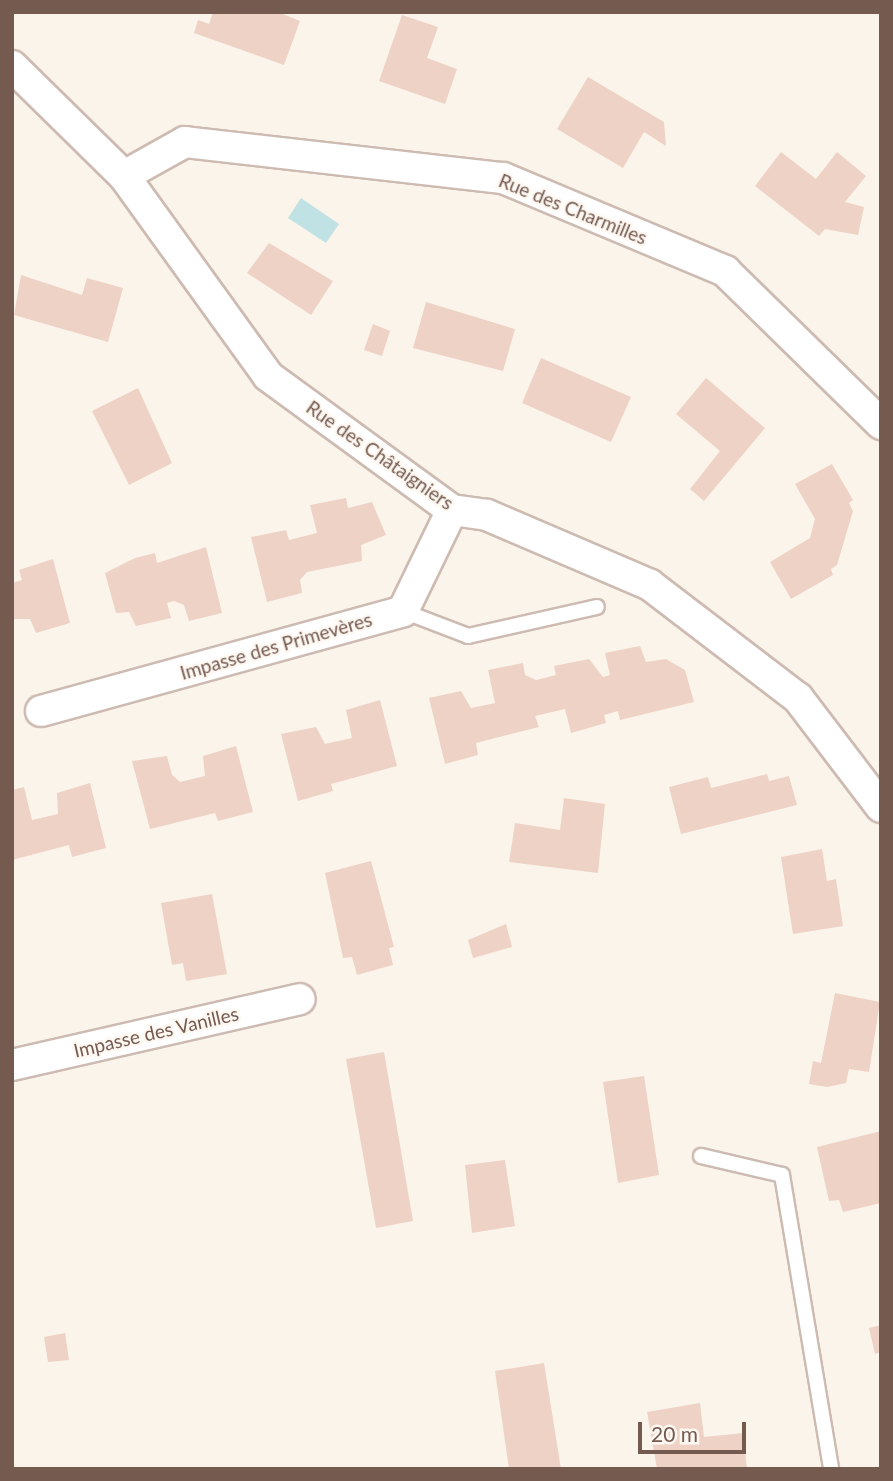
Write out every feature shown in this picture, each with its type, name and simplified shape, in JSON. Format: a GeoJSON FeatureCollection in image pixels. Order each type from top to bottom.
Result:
{"type":"FeatureCollection","features":[{"type":"Feature","properties":{"kind":"street","name":"Rue des Châtaigniers"},"geometry":{"type":"LineString","coordinates":[[12,66],[124,176],[268,376],[452,510],[486,515],[649,585],[798,698],[881,807]]}},
{"type":"Feature","properties":{"kind":"street","name":"Rue des Charmilles"},"geometry":{"type":"LineString","coordinates":[[124,176],[185,142],[503,178],[725,271],[881,424]]}},
{"type":"Feature","properties":{"kind":"street"},"geometry":{"type":"LineString","coordinates":[[403,611],[452,510]]}},
{"type":"Feature","properties":{"kind":"street","name":"Impasse des Primevères"},"geometry":{"type":"LineString","coordinates":[[41,711],[403,611]]}},
{"type":"Feature","properties":{"kind":"street","name":"Impasse des Vanilles"},"geometry":{"type":"LineString","coordinates":[[12,1065],[300,999]]}},
{"type":"Feature","properties":{"kind":"lane"},"geometry":{"type":"LineString","coordinates":[[403,611],[468,636],[597,607]]}},
{"type":"Feature","properties":{"kind":"lane"},"geometry":{"type":"LineString","coordinates":[[701,1156],[782,1175],[831,1469]]}},
{"type":"Feature","properties":{"kind":"water"},"geometry":{"type":"Polygon","coordinates":[[[301,198],[339,224],[326,243],[288,218],[301,198]]]}},
{"type":"Feature","properties":{"kind":"building"},"geometry":{"type":"Polygon","coordinates":[[[213,12],[278,12],[300,21],[284,65],[194,33],[198,20],[209,24],[213,12]]]}},
{"type":"Feature","properties":{"kind":"building"},"geometry":{"type":"Polygon","coordinates":[[[402,15],[438,27],[427,58],[457,69],[445,104],[379,81],[402,15]]]}},
{"type":"Feature","properties":{"kind":"building"},"geometry":{"type":"Polygon","coordinates":[[[588,77],[664,122],[666,146],[644,132],[623,168],[557,129],[588,77]]]}},
{"type":"Feature","properties":{"kind":"building"},"geometry":{"type":"Polygon","coordinates":[[[781,152],[816,179],[837,152],[866,176],[845,202],[864,207],[858,235],[825,229],[819,236],[755,186],[781,152]]]}},
{"type":"Feature","properties":{"kind":"building"},"geometry":{"type":"Polygon","coordinates":[[[269,243],[333,281],[311,315],[247,273],[269,243]]]}},
{"type":"Feature","properties":{"kind":"building"},"geometry":{"type":"Polygon","coordinates":[[[21,275],[82,295],[87,278],[123,288],[108,342],[14,315],[21,275]]]}},
{"type":"Feature","properties":{"kind":"building"},"geometry":{"type":"Polygon","coordinates":[[[426,302],[515,329],[503,371],[413,348],[426,302]]]}},
{"type":"Feature","properties":{"kind":"building"},"geometry":{"type":"Polygon","coordinates":[[[373,324],[390,331],[382,356],[364,350],[373,324]]]}},
{"type":"Feature","properties":{"kind":"building"},"geometry":{"type":"Polygon","coordinates":[[[541,358],[631,397],[611,442],[522,403],[541,358]]]}},
{"type":"Feature","properties":{"kind":"building"},"geometry":{"type":"Polygon","coordinates":[[[706,378],[765,428],[704,501],[690,489],[720,451],[676,414],[706,378]]]}},
{"type":"Feature","properties":{"kind":"building"},"geometry":{"type":"Polygon","coordinates":[[[138,388],[172,463],[129,485],[92,411],[138,388]]]}},
{"type":"Feature","properties":{"kind":"building"},"geometry":{"type":"Polygon","coordinates":[[[832,464],[853,500],[849,503],[853,511],[837,565],[831,569],[833,575],[791,599],[770,562],[810,538],[815,519],[795,484],[832,464]]]}},
{"type":"Feature","properties":{"kind":"building"},"geometry":{"type":"Polygon","coordinates":[[[346,498],[348,508],[372,502],[386,535],[361,545],[362,561],[307,572],[300,580],[302,593],[267,602],[251,537],[286,530],[289,540],[317,533],[310,505],[346,498]]]}},
{"type":"Feature","properties":{"kind":"building"},"geometry":{"type":"Polygon","coordinates":[[[206,547],[222,613],[189,621],[184,605],[174,601],[167,603],[171,618],[136,626],[129,612],[116,613],[105,573],[135,558],[155,553],[157,563],[206,547]]]}},
{"type":"Feature","properties":{"kind":"building"},"geometry":{"type":"Polygon","coordinates":[[[53,559],[70,623],[36,633],[30,619],[12,619],[12,583],[22,580],[19,570],[53,559]]]}},
{"type":"Feature","properties":{"kind":"building"},"geometry":{"type":"Polygon","coordinates":[[[640,646],[646,662],[666,659],[685,670],[694,702],[620,720],[618,711],[604,715],[606,723],[571,733],[565,709],[535,716],[539,727],[476,743],[478,755],[445,764],[429,698],[461,691],[471,708],[495,703],[488,670],[523,663],[525,675],[536,680],[556,675],[554,666],[589,659],[603,677],[610,675],[605,653],[640,646]]]}},
{"type":"Feature","properties":{"kind":"building"},"geometry":{"type":"Polygon","coordinates":[[[380,700],[397,766],[331,784],[333,791],[298,801],[281,734],[316,727],[325,744],[352,738],[346,710],[380,700]]]}},
{"type":"Feature","properties":{"kind":"building"},"geometry":{"type":"Polygon","coordinates":[[[236,746],[253,812],[218,821],[215,813],[150,829],[132,761],[167,756],[172,775],[180,782],[205,776],[203,756],[236,746]]]}},
{"type":"Feature","properties":{"kind":"building"},"geometry":{"type":"Polygon","coordinates":[[[767,774],[769,781],[789,776],[797,805],[681,834],[669,787],[708,777],[711,788],[767,774]]]}},
{"type":"Feature","properties":{"kind":"building"},"geometry":{"type":"Polygon","coordinates":[[[90,783],[106,848],[72,857],[69,845],[12,860],[12,790],[24,787],[32,820],[58,814],[57,793],[90,783]]]}},
{"type":"Feature","properties":{"kind":"building"},"geometry":{"type":"Polygon","coordinates":[[[564,798],[605,804],[598,873],[509,862],[515,823],[560,830],[564,798]]]}},
{"type":"Feature","properties":{"kind":"building"},"geometry":{"type":"Polygon","coordinates":[[[822,849],[827,881],[836,879],[843,926],[793,934],[781,857],[822,849]]]}},
{"type":"Feature","properties":{"kind":"building"},"geometry":{"type":"Polygon","coordinates":[[[371,861],[394,947],[389,948],[393,965],[357,975],[352,957],[343,958],[325,873],[371,861]]]}},
{"type":"Feature","properties":{"kind":"building"},"geometry":{"type":"Polygon","coordinates":[[[212,894],[227,974],[186,981],[183,963],[172,965],[161,903],[212,894]]]}},
{"type":"Feature","properties":{"kind":"building"},"geometry":{"type":"Polygon","coordinates":[[[506,924],[512,947],[473,958],[468,940],[506,924]]]}},
{"type":"Feature","properties":{"kind":"building"},"geometry":{"type":"Polygon","coordinates":[[[835,993],[880,1002],[869,1072],[849,1069],[846,1083],[827,1087],[809,1084],[813,1061],[821,1063],[835,993]]]}},
{"type":"Feature","properties":{"kind":"building"},"geometry":{"type":"Polygon","coordinates":[[[384,1052],[413,1221],[376,1228],[346,1059],[384,1052]]]}},
{"type":"Feature","properties":{"kind":"building"},"geometry":{"type":"Polygon","coordinates":[[[644,1076],[659,1175],[618,1183],[603,1082],[644,1076]]]}},
{"type":"Feature","properties":{"kind":"building"},"geometry":{"type":"Polygon","coordinates":[[[881,1131],[881,1203],[843,1212],[839,1200],[829,1201],[817,1147],[881,1131]]]}},
{"type":"Feature","properties":{"kind":"building"},"geometry":{"type":"Polygon","coordinates":[[[505,1160],[515,1226],[472,1233],[465,1165],[505,1160]]]}},
{"type":"Feature","properties":{"kind":"building"},"geometry":{"type":"Polygon","coordinates":[[[881,1325],[881,1352],[875,1354],[869,1328],[881,1325]]]}},
{"type":"Feature","properties":{"kind":"building"},"geometry":{"type":"Polygon","coordinates":[[[65,1333],[69,1360],[48,1362],[44,1337],[65,1333]]]}},
{"type":"Feature","properties":{"kind":"building"},"geometry":{"type":"Polygon","coordinates":[[[544,1363],[561,1469],[509,1469],[495,1371],[544,1363]]]}},
{"type":"Feature","properties":{"kind":"building"},"geometry":{"type":"Polygon","coordinates":[[[700,1403],[704,1437],[743,1433],[747,1469],[657,1469],[647,1412],[700,1403]]]}}]}
